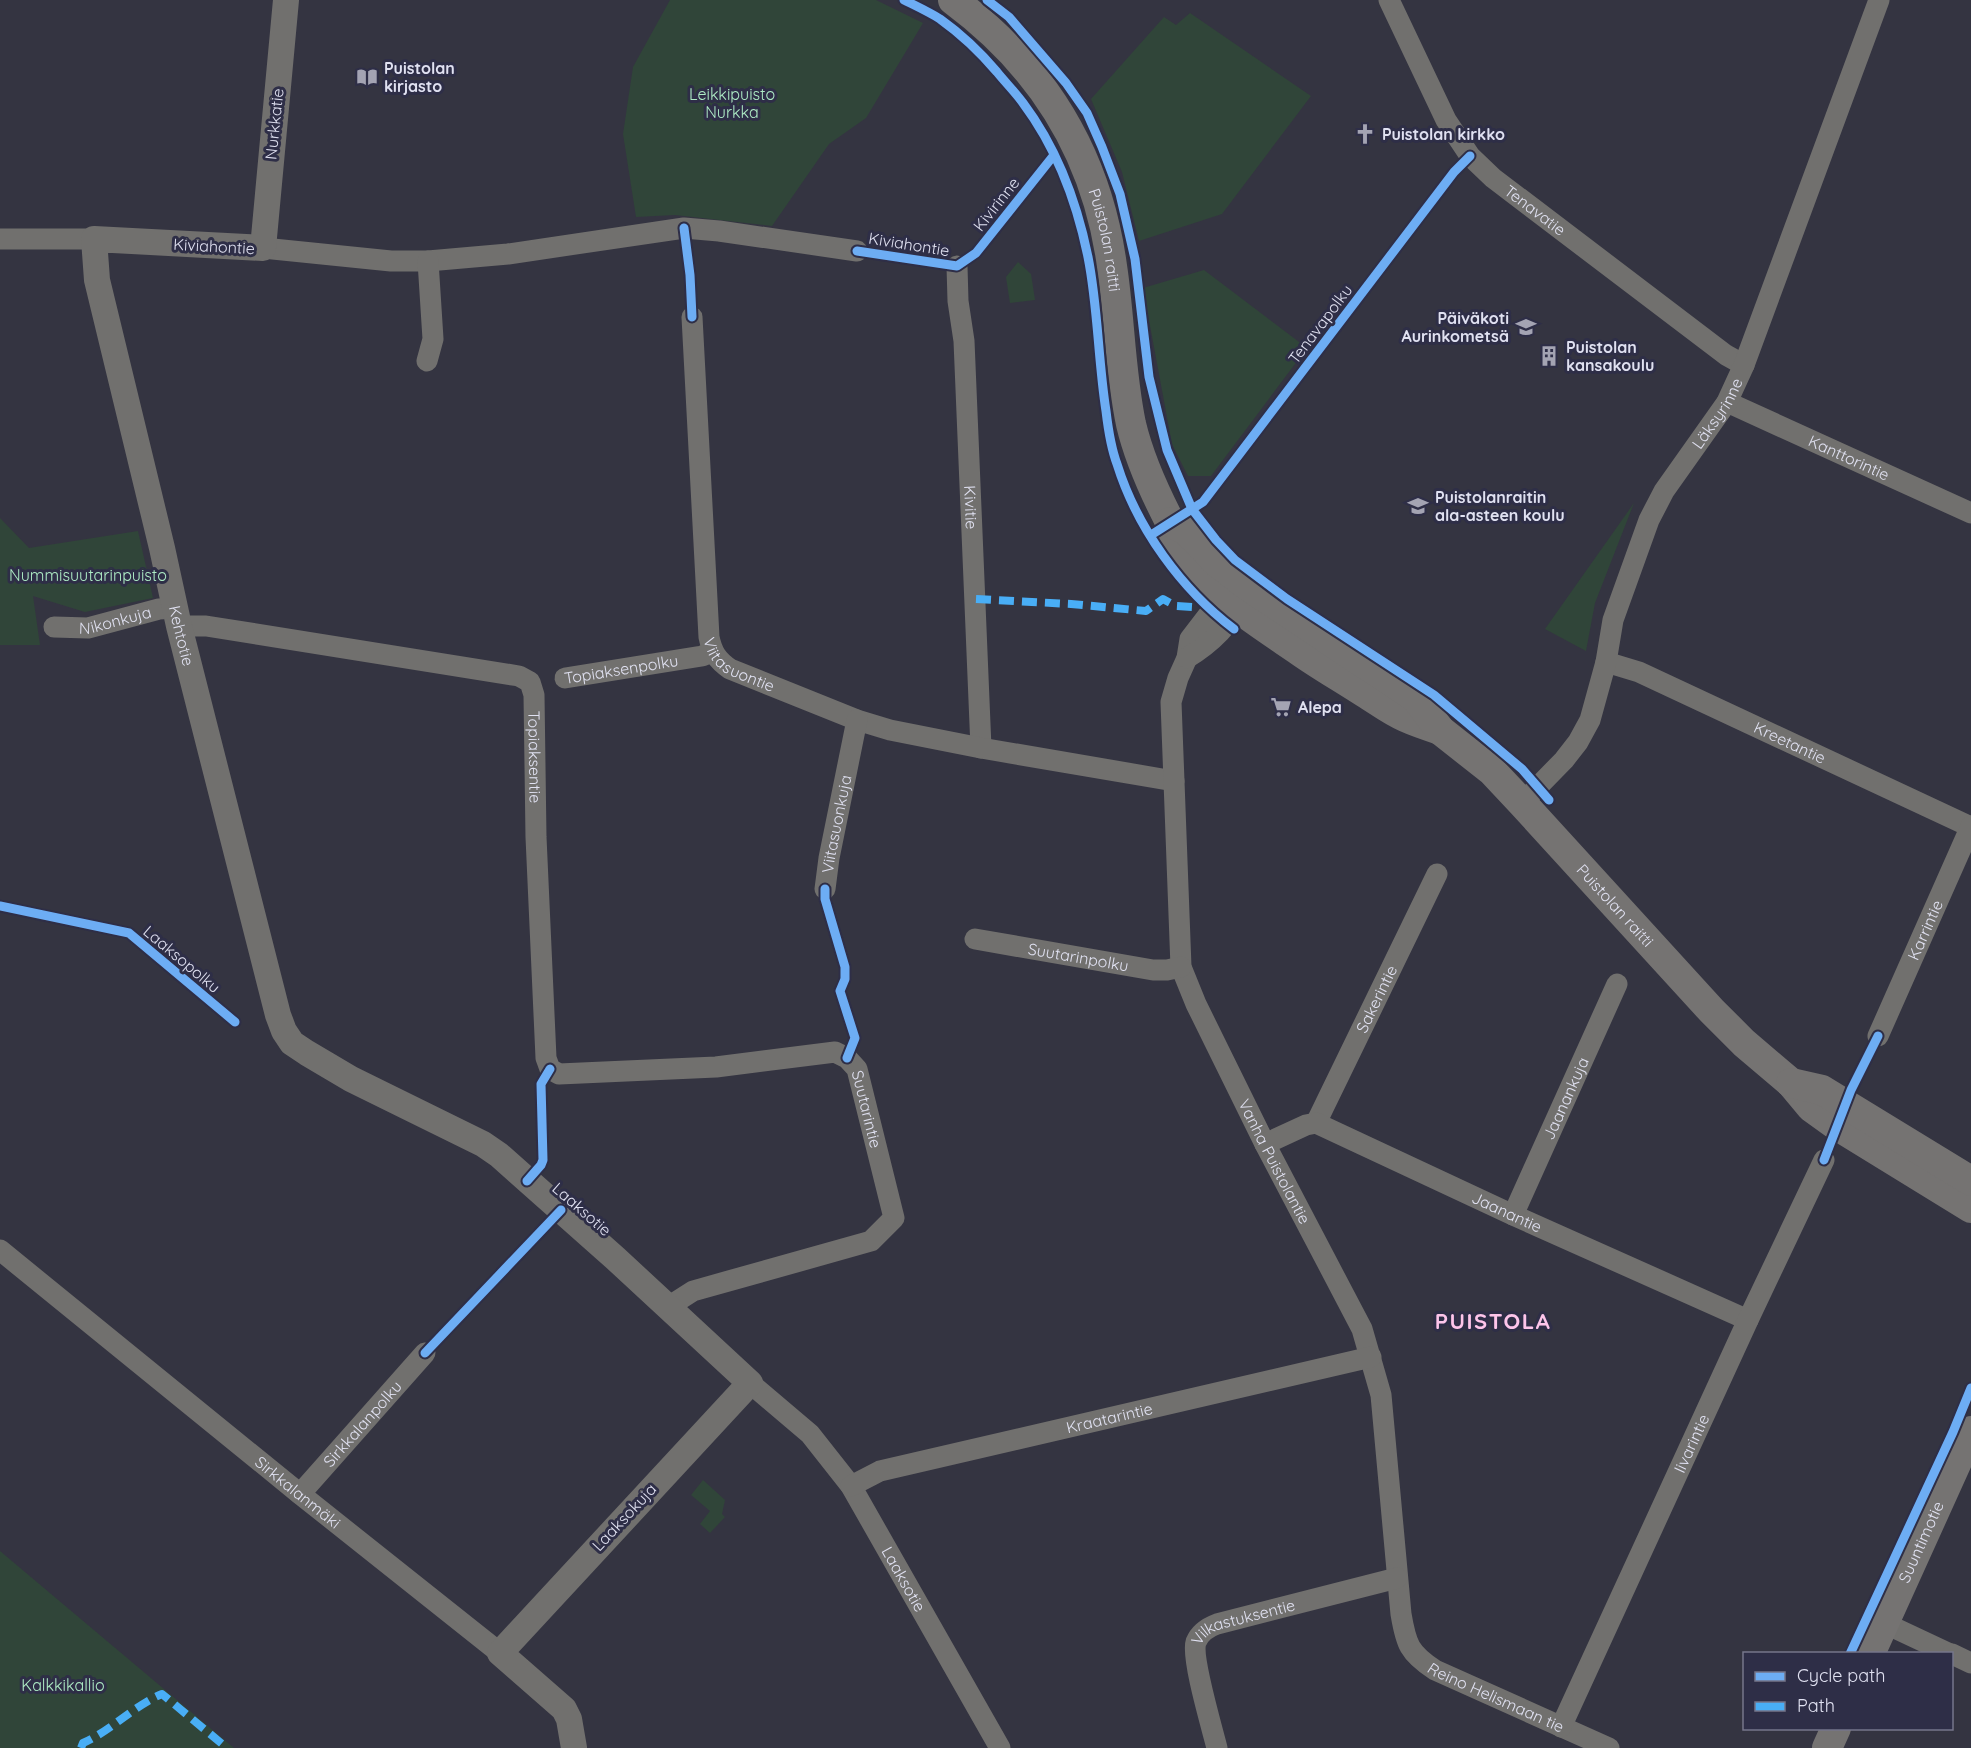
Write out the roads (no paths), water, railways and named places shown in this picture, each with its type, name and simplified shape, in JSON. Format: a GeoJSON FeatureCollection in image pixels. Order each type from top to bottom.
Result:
{"type":"FeatureCollection","features":[{"type":"Feature","properties":{"kind":"main road","name":"Puistolan raitti"},"geometry":{"type":"LineString","coordinates":[[953,0],[994,33],[1045,90],[1071,134],[1085,165],[1097,198],[1112,263],[1131,422],[1148,478],[1170,522],[1174,540],[1199,573],[1236,596],[1306,656],[1403,716],[1440,730],[1492,771],[1712,1011],[1744,1043],[1791,1083],[1811,1107],[1971,1209]]}},
{"type":"Feature","properties":{"kind":"main road","name":"Puistolan raitti"},"geometry":{"type":"LineString","coordinates":[[1791,1083],[1822,1090],[1971,1181]]}},
{"type":"Feature","properties":{"kind":"main road","name":"Suuntimotie"},"geometry":{"type":"LineString","coordinates":[[1870,1652],[1971,1431]]}},
{"type":"Feature","properties":{"kind":"main road"},"geometry":{"type":"LineString","coordinates":[[1827,1748],[1835,1730]]}},
{"type":"Feature","properties":{"kind":"street","name":"Nurkkatie"},"geometry":{"type":"LineString","coordinates":[[263,248],[286,0]]}},
{"type":"Feature","properties":{"kind":"street","name":"Tenavatie"},"geometry":{"type":"LineString","coordinates":[[1389,0],[1446,120],[1470,156],[1493,178],[1726,355],[1744,365]]}},
{"type":"Feature","properties":{"kind":"street","name":"Läksyrinne"},"geometry":{"type":"LineString","coordinates":[[1522,803],[1564,760],[1578,742],[1590,720],[1606,662],[1613,620],[1649,520],[1665,491],[1727,402],[1744,365],[1879,0]]}},
{"type":"Feature","properties":{"kind":"street","name":"Kiviahontie"},"geometry":{"type":"LineString","coordinates":[[0,239],[94,239],[263,248],[391,261],[428,261],[508,254],[673,228],[719,231],[857,251]]}},
{"type":"Feature","properties":{"kind":"street","name":"Kehtotie"},"geometry":{"type":"LineString","coordinates":[[94,239],[97,280],[177,616],[284,1031]]}},
{"type":"Feature","properties":{"kind":"street"},"geometry":{"type":"LineString","coordinates":[[427,360],[433,339],[428,261]]}},
{"type":"Feature","properties":{"kind":"street","name":"Kivitie"},"geometry":{"type":"LineString","coordinates":[[957,266],[958,301],[964,332],[981,748]]}},
{"type":"Feature","properties":{"kind":"street","name":"Viitasuontie"},"geometry":{"type":"LineString","coordinates":[[692,317],[709,637],[712,652],[730,669],[857,720],[890,730],[1174,781]]}},
{"type":"Feature","properties":{"kind":"street","name":"Kanttorintie"},"geometry":{"type":"LineString","coordinates":[[1727,402],[1971,513]]}},
{"type":"Feature","properties":{"kind":"street","name":"Vanha Puistolantie"},"geometry":{"type":"LineString","coordinates":[[1236,596],[1190,639],[1187,658],[1171,702],[1181,967],[1196,1004],[1265,1144],[1362,1329],[1381,1395],[1397,1578],[1405,1639],[1418,1659]]}},
{"type":"Feature","properties":{"kind":"street","name":"Nikonkuja"},"geometry":{"type":"LineString","coordinates":[[54,627],[88,628],[159,609],[177,616]]}},
{"type":"Feature","properties":{"kind":"street","name":"Topiaksentie"},"geometry":{"type":"LineString","coordinates":[[177,616],[207,626],[519,676],[530,682],[534,694],[536,837],[546,1058],[550,1069]]}},
{"type":"Feature","properties":{"kind":"street","name":"Topiaksenpolku"},"geometry":{"type":"LineString","coordinates":[[565,678],[702,656],[712,652]]}},
{"type":"Feature","properties":{"kind":"street","name":"Kreetantie"},"geometry":{"type":"LineString","coordinates":[[1606,662],[1639,672],[1971,827]]}},
{"type":"Feature","properties":{"kind":"street","name":"Viitasuonkuja"},"geometry":{"type":"LineString","coordinates":[[825,889],[829,858],[857,720]]}},
{"type":"Feature","properties":{"kind":"street","name":"Karrintie"},"geometry":{"type":"LineString","coordinates":[[1878,1036],[1971,827]]}},
{"type":"Feature","properties":{"kind":"street","name":"Sakerintie"},"geometry":{"type":"LineString","coordinates":[[1316,1123],[1437,874]]}},
{"type":"Feature","properties":{"kind":"street","name":"Suutarinpolku"},"geometry":{"type":"LineString","coordinates":[[975,939],[1153,970],[1181,967]]}},
{"type":"Feature","properties":{"kind":"street","name":"Jaanankuja"},"geometry":{"type":"LineString","coordinates":[[1513,1215],[1617,984]]}},
{"type":"Feature","properties":{"kind":"street","name":"Laaksotie"},"geometry":{"type":"LineString","coordinates":[[284,1031],[295,1046],[333,1068],[483,1144],[494,1152],[750,1383],[810,1434],[851,1486],[999,1748]]}},
{"type":"Feature","properties":{"kind":"street","name":"Suutarintie"},"geometry":{"type":"LineString","coordinates":[[550,1069],[560,1074],[716,1067],[835,1052],[847,1058],[857,1069],[894,1218],[871,1241],[693,1291],[668,1307]]}},
{"type":"Feature","properties":{"kind":"street"},"geometry":{"type":"LineString","coordinates":[[1265,1144],[1306,1125],[1316,1123]]}},
{"type":"Feature","properties":{"kind":"street","name":"Jaanantie"},"geometry":{"type":"LineString","coordinates":[[1316,1123],[1513,1215],[1748,1320]]}},
{"type":"Feature","properties":{"kind":"street","name":"Iivarintie"},"geometry":{"type":"LineString","coordinates":[[1561,1727],[1824,1160]]}},
{"type":"Feature","properties":{"kind":"street","name":"Sirkkalanmäki"},"geometry":{"type":"LineString","coordinates":[[0,1250],[500,1653],[564,1709],[569,1719],[574,1748]]}},
{"type":"Feature","properties":{"kind":"street","name":"Sirkkalanpolku"},"geometry":{"type":"LineString","coordinates":[[300,1494],[425,1353]]}},
{"type":"Feature","properties":{"kind":"street","name":"Kraatarintie"},"geometry":{"type":"LineString","coordinates":[[851,1486],[880,1471],[1371,1357]]}},
{"type":"Feature","properties":{"kind":"street","name":"Laaksokuja"},"geometry":{"type":"LineString","coordinates":[[500,1653],[750,1383]]}},
{"type":"Feature","properties":{"kind":"street","name":"Vilkastuksentie"},"geometry":{"type":"LineString","coordinates":[[1216,1748],[1195,1657],[1196,1641],[1203,1632],[1217,1624],[1397,1578]]}},
{"type":"Feature","properties":{"kind":"street"},"geometry":{"type":"LineString","coordinates":[[1884,1623],[1947,1652]]}},
{"type":"Feature","properties":{"kind":"street"},"geometry":{"type":"LineString","coordinates":[[1953,1655],[1971,1663]]}},
{"type":"Feature","properties":{"kind":"street","name":"Reino Helismaan tie"},"geometry":{"type":"LineString","coordinates":[[1418,1659],[1435,1670],[1609,1748]]}},
{"type":"Feature","properties":{"kind":"place","name":"Puistolan kirjasto"},"geometry":{"type":"Point","coordinates":[367,77]}},
{"type":"Feature","properties":{"kind":"place","name":"Puistolan kirkko"},"geometry":{"type":"Point","coordinates":[1365,134]}},
{"type":"Feature","properties":{"kind":"place","name":"Päiväkoti Aurinkometsä"},"geometry":{"type":"Point","coordinates":[1526,327]}},
{"type":"Feature","properties":{"kind":"place","name":"Puistolan kansakoulu"},"geometry":{"type":"Point","coordinates":[1549,356]}},
{"type":"Feature","properties":{"kind":"place","name":"Puistolanraitin ala-asteen koulu"},"geometry":{"type":"Point","coordinates":[1418,506]}},
{"type":"Feature","properties":{"kind":"place","name":"Alepa"},"geometry":{"type":"Point","coordinates":[1281,707]}},
{"type":"Feature","properties":{"kind":"district","name":"PUISTOLA"},"geometry":{"type":"Point","coordinates":[1493,1321]}},
{"type":"Feature","properties":{"kind":"park label","name":"Leikkipuisto Nurkka"},"geometry":{"type":"Point","coordinates":[732,103]}},
{"type":"Feature","properties":{"kind":"park label","name":"Nummisuutarinpuisto"},"geometry":{"type":"Point","coordinates":[88,575]}},
{"type":"Feature","properties":{"kind":"park label","name":"Kalkkikallio"},"geometry":{"type":"Point","coordinates":[63,1685]}}]}
